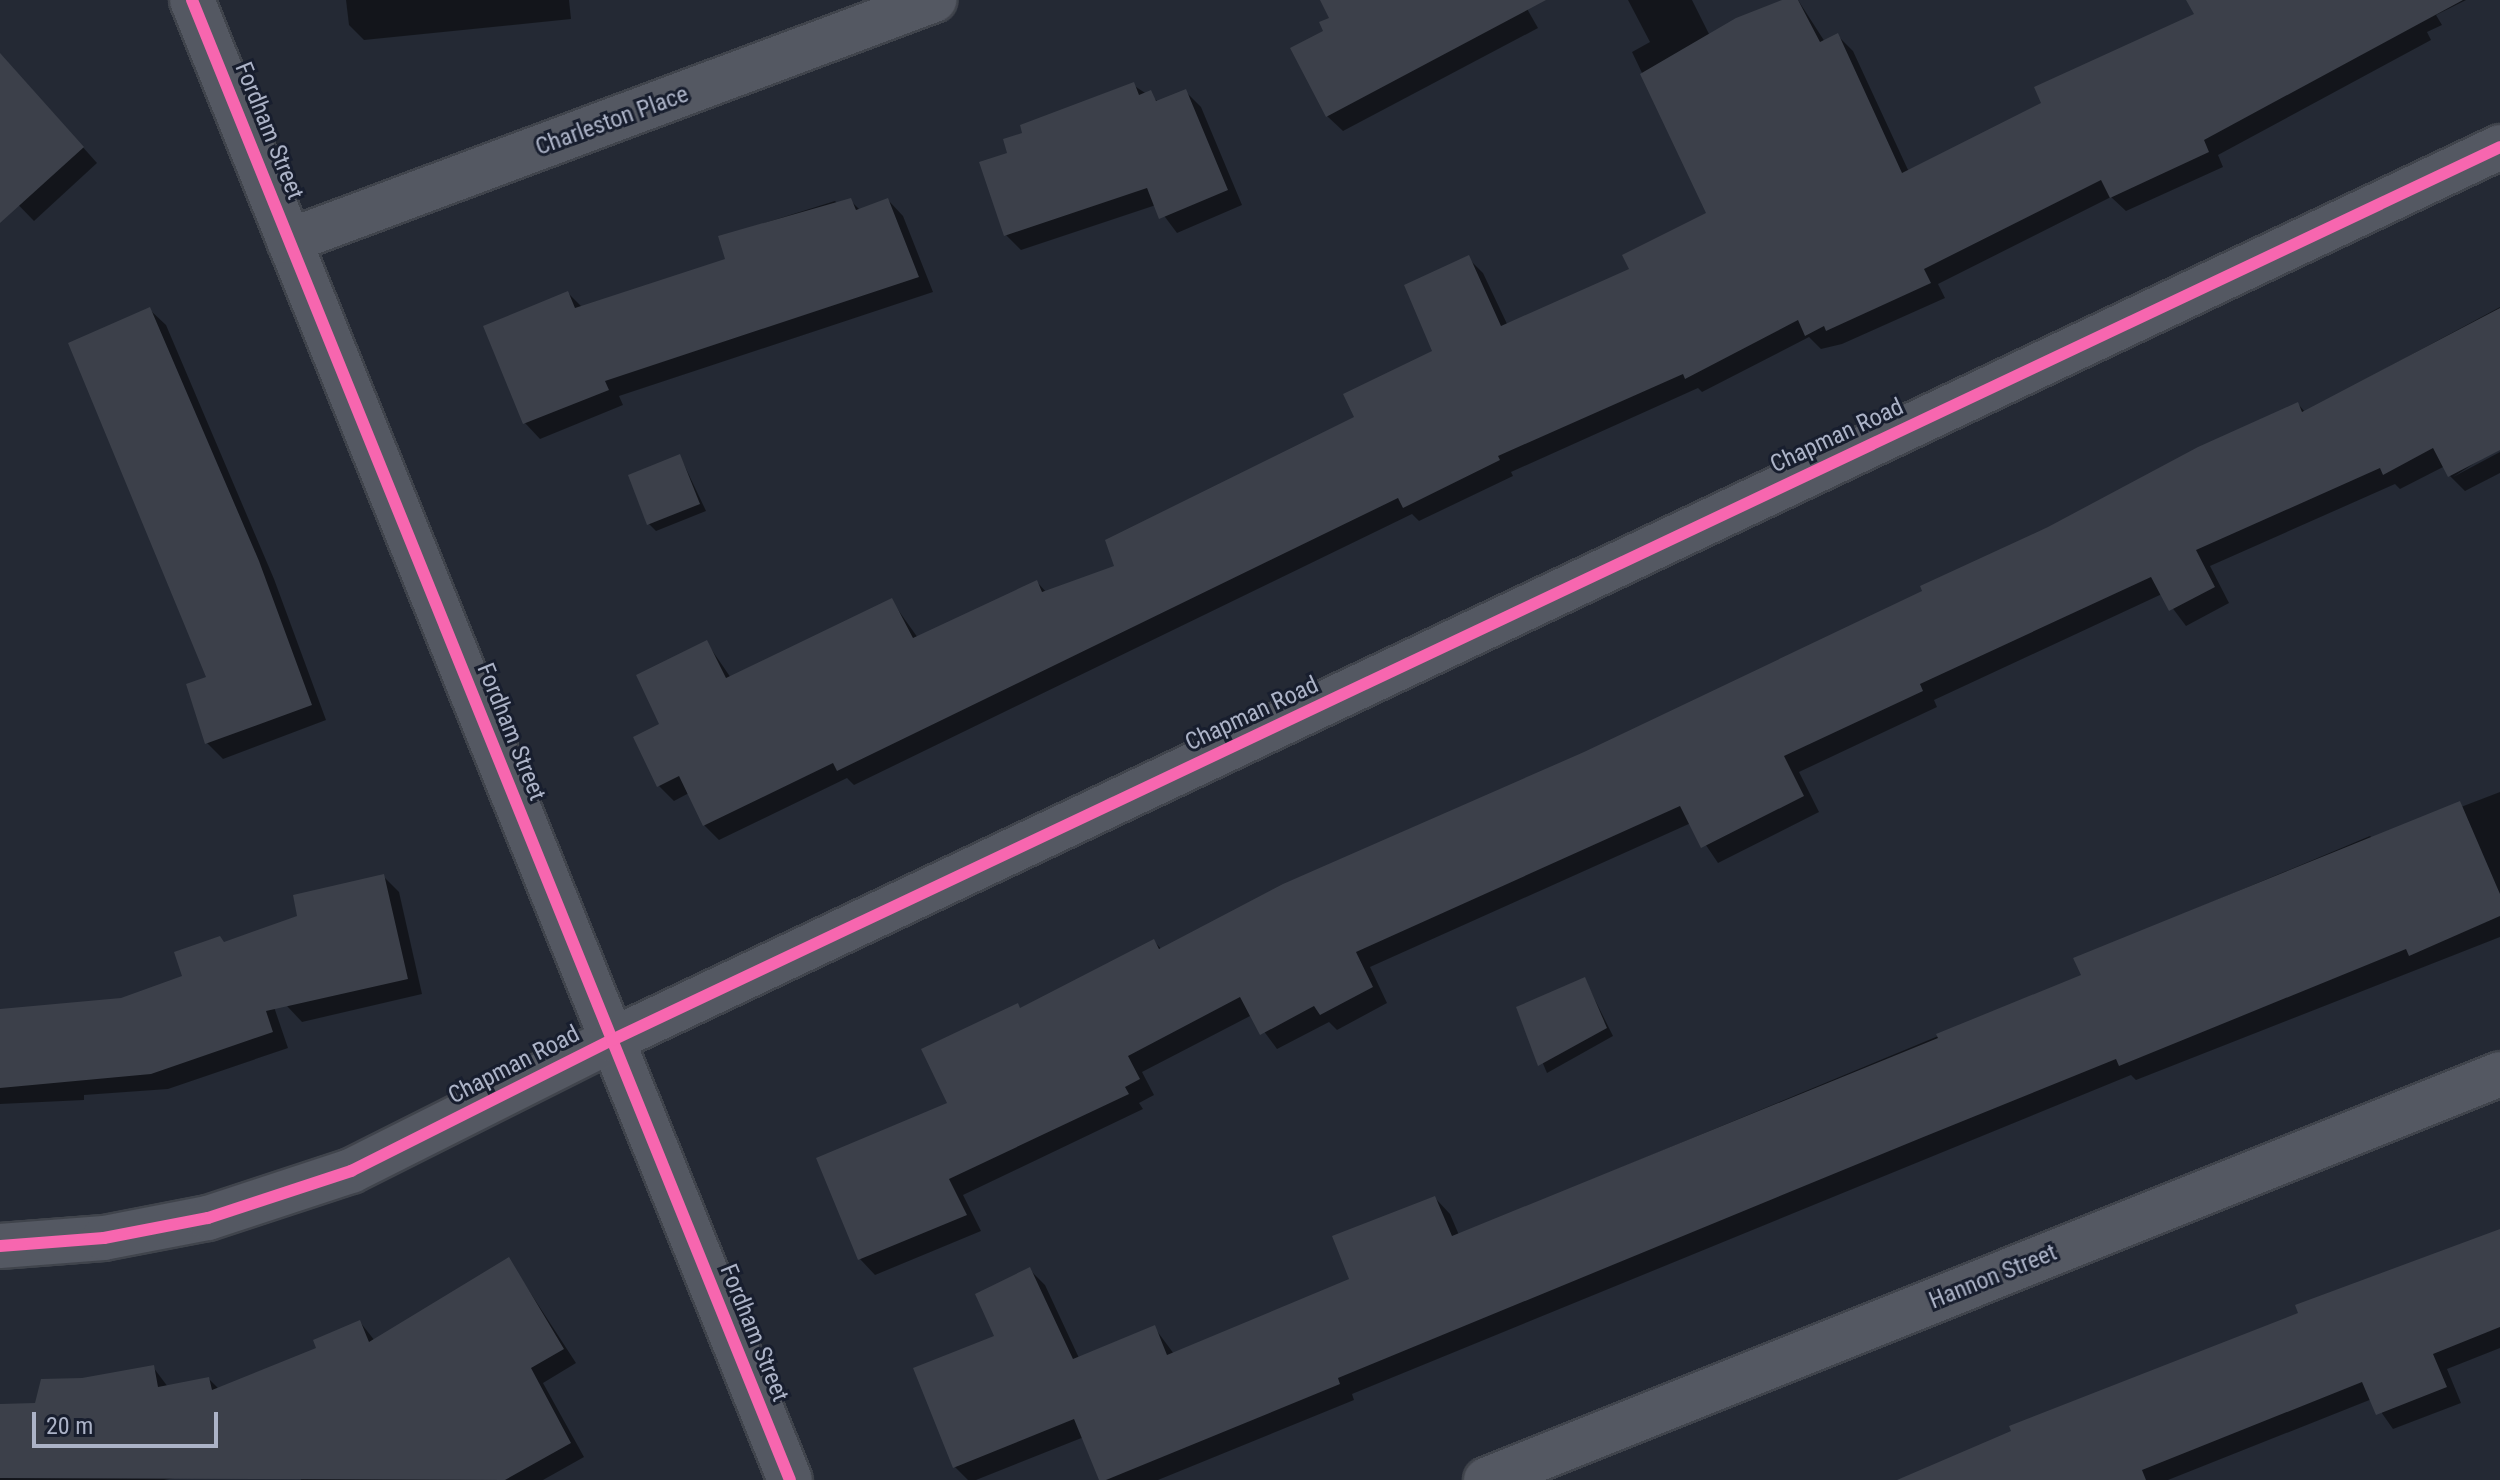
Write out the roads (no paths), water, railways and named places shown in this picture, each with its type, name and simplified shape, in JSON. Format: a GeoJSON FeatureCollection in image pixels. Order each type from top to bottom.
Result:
{"type":"FeatureCollection","features":[{"type":"Feature","properties":{"kind":"street","name":"Fordham Street"},"geometry":{"type":"LineString","coordinates":[[192,0],[790,1480]]}},
{"type":"Feature","properties":{"kind":"street","name":"Charleston Place"},"geometry":{"type":"LineString","coordinates":[[289,241],[934,0]]}},
{"type":"Feature","properties":{"kind":"street","name":"Chapman Road"},"geometry":{"type":"LineString","coordinates":[[0,1246],[104,1238],[208,1218],[280,1197],[351,1171],[612,1040],[2500,147]]}},
{"type":"Feature","properties":{"kind":"street","name":"Hannon Street"},"geometry":{"type":"LineString","coordinates":[[1486,1480],[2500,1074]]}}]}
